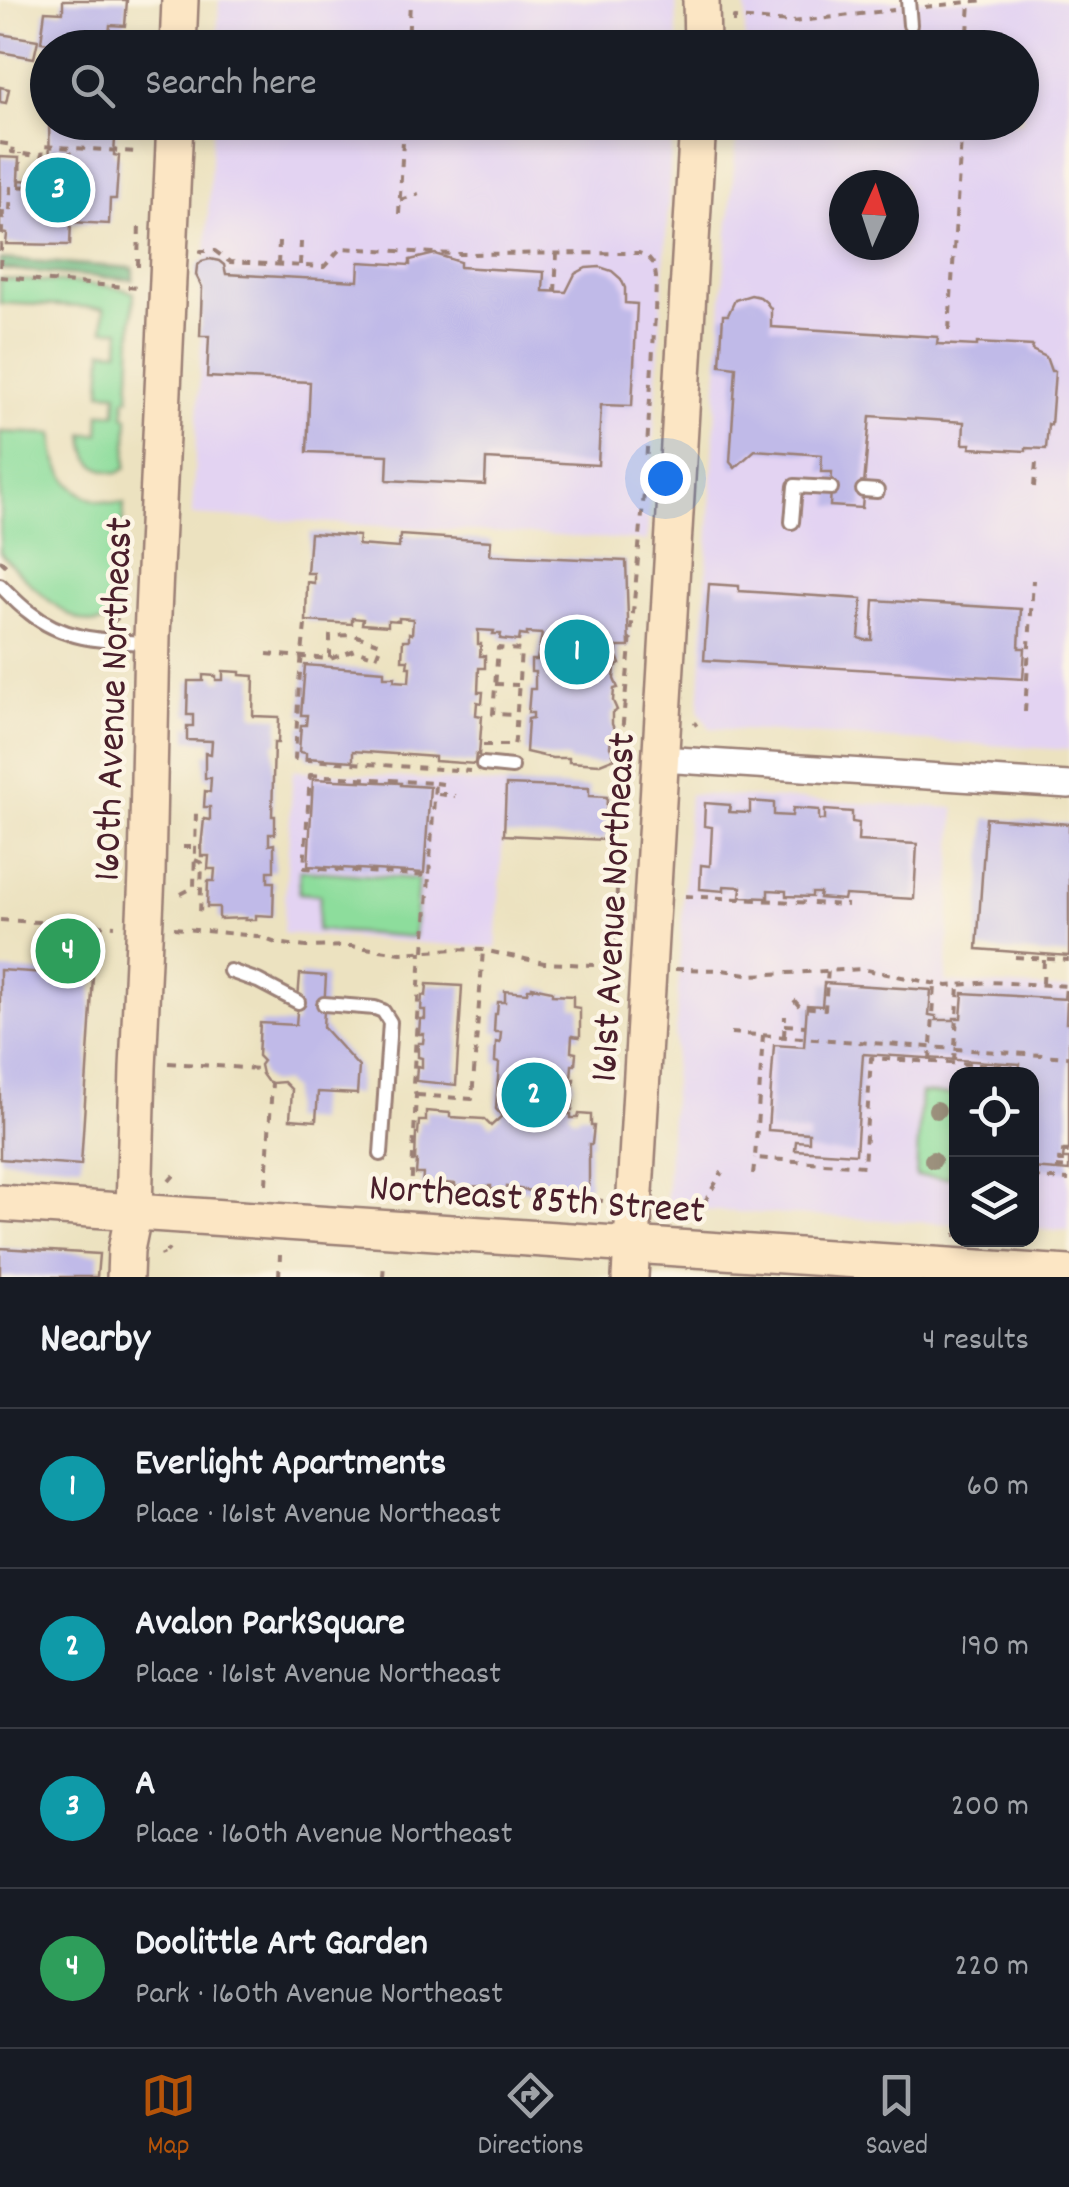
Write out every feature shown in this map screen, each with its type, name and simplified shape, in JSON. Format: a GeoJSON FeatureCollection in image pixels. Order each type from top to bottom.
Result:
{"type":"FeatureCollection","features":[{"type":"Feature","properties":{"kind":"street"},"geometry":{"type":"LineString","coordinates":[[179,30],[180,0]]}},
{"type":"Feature","properties":{"kind":"street"},"geometry":{"type":"LineString","coordinates":[[701,0],[702,30]]}},
{"type":"Feature","properties":{"kind":"street","name":"160th Avenue Northeast"},"geometry":{"type":"LineString","coordinates":[[125,1277],[134,1211],[152,643],[174,140]]}},
{"type":"Feature","properties":{"kind":"street","name":"161st Avenue Northeast"},"geometry":{"type":"LineString","coordinates":[[631,1261],[697,140]]}},
{"type":"Feature","properties":{"kind":"street"},"geometry":{"type":"LineString","coordinates":[[661,759],[1069,785]]}},
{"type":"Feature","properties":{"kind":"street","name":"Northeast 85th Street"},"geometry":{"type":"LineString","coordinates":[[0,1203],[134,1211],[631,1261],[1069,1274]]}},
{"type":"Feature","properties":{"kind":"lane"},"geometry":{"type":"LineString","coordinates":[[908,0],[910,25]]}},
{"type":"Feature","properties":{"kind":"lane"},"geometry":{"type":"LineString","coordinates":[[792,522],[794,486],[831,488]]}},
{"type":"Feature","properties":{"kind":"lane"},"geometry":{"type":"LineString","coordinates":[[0,584],[29,613],[61,632],[83,639],[152,643]]}},
{"type":"Feature","properties":{"kind":"lane"},"geometry":{"type":"LineString","coordinates":[[482,764],[512,766]]}},
{"type":"Feature","properties":{"kind":"lane"},"geometry":{"type":"LineString","coordinates":[[230,971],[298,1002]]}},
{"type":"Feature","properties":{"kind":"lane"},"geometry":{"type":"LineString","coordinates":[[324,1004],[375,1008],[382,1010],[390,1022],[382,1154]]}},
{"type":"Feature","properties":{"kind":"path"},"geometry":{"type":"LineString","coordinates":[[409,30],[410,0]]}},
{"type":"Feature","properties":{"kind":"path"},"geometry":{"type":"LineString","coordinates":[[925,7],[984,0]]}},
{"type":"Feature","properties":{"kind":"path"},"geometry":{"type":"LineString","coordinates":[[968,30],[970,2]]}},
{"type":"Feature","properties":{"kind":"path"},"geometry":{"type":"LineString","coordinates":[[734,23],[734,18],[792,22],[894,10]]}},
{"type":"Feature","properties":{"kind":"path"},"geometry":{"type":"LineString","coordinates":[[399,214],[403,140]]}},
{"type":"Feature","properties":{"kind":"path"},"geometry":{"type":"LineString","coordinates":[[949,330],[961,140]]}},
{"type":"Feature","properties":{"kind":"path"},"geometry":{"type":"LineString","coordinates":[[0,143],[13,145],[12,152],[42,157],[44,146],[138,152]]}},
{"type":"Feature","properties":{"kind":"path"},"geometry":{"type":"LineString","coordinates":[[143,160],[144,143]]}},
{"type":"Feature","properties":{"kind":"path"},"geometry":{"type":"LineString","coordinates":[[0,267],[2,211],[10,211],[11,186],[68,189],[70,148]]}},
{"type":"Feature","properties":{"kind":"path"},"geometry":{"type":"LineString","coordinates":[[20,153],[20,186]]}},
{"type":"Feature","properties":{"kind":"path"},"geometry":{"type":"LineString","coordinates":[[400,200],[419,194]]}},
{"type":"Feature","properties":{"kind":"path"},"geometry":{"type":"LineString","coordinates":[[138,270],[140,213]]}},
{"type":"Feature","properties":{"kind":"path"},"geometry":{"type":"LineString","coordinates":[[278,264],[279,242]]}},
{"type":"Feature","properties":{"kind":"path"},"geometry":{"type":"LineString","coordinates":[[300,242],[300,265]]}},
{"type":"Feature","properties":{"kind":"path"},"geometry":{"type":"LineString","coordinates":[[171,928],[257,936],[306,947],[350,946],[401,952],[455,948],[544,964],[613,966],[618,852],[612,841],[614,797],[619,793],[655,314],[654,259],[639,253],[452,254],[342,248],[324,267],[230,262],[215,252],[200,254]]}},
{"type":"Feature","properties":{"kind":"path"},"geometry":{"type":"LineString","coordinates":[[555,292],[557,254]]}},
{"type":"Feature","properties":{"kind":"path"},"geometry":{"type":"LineString","coordinates":[[0,277],[138,288]]}},
{"type":"Feature","properties":{"kind":"path"},"geometry":{"type":"LineString","coordinates":[[1034,488],[1036,462]]}},
{"type":"Feature","properties":{"kind":"path"},"geometry":{"type":"LineString","coordinates":[[0,560],[19,577]]}},
{"type":"Feature","properties":{"kind":"path"},"geometry":{"type":"LineString","coordinates":[[1025,712],[1033,580]]}},
{"type":"Feature","properties":{"kind":"path"},"geometry":{"type":"LineString","coordinates":[[108,626],[120,616],[122,604]]}},
{"type":"Feature","properties":{"kind":"path"},"geometry":{"type":"LineString","coordinates":[[305,625],[295,759],[460,770]]}},
{"type":"Feature","properties":{"kind":"path"},"geometry":{"type":"LineString","coordinates":[[267,654],[330,658],[355,650],[376,657],[381,644],[354,635],[330,636],[330,658]]}},
{"type":"Feature","properties":{"kind":"path"},"geometry":{"type":"LineString","coordinates":[[484,744],[514,745],[515,740],[521,650],[498,648],[493,714],[516,715]]}},
{"type":"Feature","properties":{"kind":"path"},"geometry":{"type":"LineString","coordinates":[[496,684],[518,685]]}},
{"type":"Feature","properties":{"kind":"path"},"geometry":{"type":"LineString","coordinates":[[623,722],[634,723]]}},
{"type":"Feature","properties":{"kind":"path"},"geometry":{"type":"LineString","coordinates":[[429,876],[304,868],[310,775],[444,784],[440,795],[454,796]]}},
{"type":"Feature","properties":{"kind":"path"},"geometry":{"type":"LineString","coordinates":[[411,1195],[416,1095],[412,1085],[435,783]]}},
{"type":"Feature","properties":{"kind":"path"},"geometry":{"type":"LineString","coordinates":[[182,894],[194,887],[196,813]]}},
{"type":"Feature","properties":{"kind":"path"},"geometry":{"type":"LineString","coordinates":[[183,847],[198,848]]}},
{"type":"Feature","properties":{"kind":"path"},"geometry":{"type":"LineString","coordinates":[[195,860],[202,863],[200,914]]}},
{"type":"Feature","properties":{"kind":"path"},"geometry":{"type":"LineString","coordinates":[[686,896],[848,905]]}},
{"type":"Feature","properties":{"kind":"path"},"geometry":{"type":"LineString","coordinates":[[0,920],[115,926]]}},
{"type":"Feature","properties":{"kind":"path"},"geometry":{"type":"LineString","coordinates":[[416,1095],[472,1099],[483,950]]}},
{"type":"Feature","properties":{"kind":"path"},"geometry":{"type":"LineString","coordinates":[[1015,957],[1069,960]]}},
{"type":"Feature","properties":{"kind":"path"},"geometry":{"type":"LineString","coordinates":[[1043,984],[1044,958]]}},
{"type":"Feature","properties":{"kind":"path"},"geometry":{"type":"LineString","coordinates":[[794,1000],[800,1007],[826,1009],[828,969]]}},
{"type":"Feature","properties":{"kind":"path"},"geometry":{"type":"LineString","coordinates":[[681,970],[724,970],[752,975],[862,969],[935,985],[989,982],[1068,986],[1065,998]]}},
{"type":"Feature","properties":{"kind":"path"},"geometry":{"type":"LineString","coordinates":[[930,1062],[935,985]]}},
{"type":"Feature","properties":{"kind":"path"},"geometry":{"type":"LineString","coordinates":[[954,1063],[959,986]]}},
{"type":"Feature","properties":{"kind":"path"},"geometry":{"type":"LineString","coordinates":[[784,1036],[785,1016]]}},
{"type":"Feature","properties":{"kind":"path"},"geometry":{"type":"LineString","coordinates":[[785,1025],[806,1026]]}},
{"type":"Feature","properties":{"kind":"path"},"geometry":{"type":"LineString","coordinates":[[731,1033],[1069,1057]]}},
{"type":"Feature","properties":{"kind":"path"},"geometry":{"type":"LineString","coordinates":[[754,1174],[763,1035]]}},
{"type":"Feature","properties":{"kind":"path"},"geometry":{"type":"LineString","coordinates":[[755,1158],[864,1166],[872,1058],[1012,1067]]}},
{"type":"Feature","properties":{"kind":"path"},"geometry":{"type":"LineString","coordinates":[[168,1062],[261,1069]]}},
{"type":"Feature","properties":{"kind":"path"},"geometry":{"type":"LineString","coordinates":[[266,1184],[272,1083]]}},
{"type":"Feature","properties":{"kind":"path"},"geometry":{"type":"LineString","coordinates":[[1069,1152],[1060,1151],[1059,1161],[1069,1165]]}},
{"type":"Feature","properties":{"kind":"path"},"geometry":{"type":"LineString","coordinates":[[1056,1168],[1069,1165]]}},
{"type":"Feature","properties":{"kind":"path"},"geometry":{"type":"LineString","coordinates":[[696,1218],[722,1172]]}},
{"type":"Feature","properties":{"kind":"path"},"geometry":{"type":"LineString","coordinates":[[170,1173],[170,1181]]}},
{"type":"Feature","properties":{"kind":"path"},"geometry":{"type":"LineString","coordinates":[[1039,1178],[1069,1180]]}},
{"type":"Feature","properties":{"kind":"path"},"geometry":{"type":"LineString","coordinates":[[595,1200],[603,1201]]}},
{"type":"Feature","properties":{"kind":"path"},"geometry":{"type":"LineString","coordinates":[[279,1277],[280,1255]]}},
{"type":"Feature","properties":{"kind":"path"},"geometry":{"type":"LineString","coordinates":[[383,1277],[384,1263]]}},
{"type":"Feature","properties":{"kind":"shaded area"},"geometry":{"type":"Polygon","coordinates":[[[219,0],[676,0],[677,30],[218,30],[219,0]]]}},
{"type":"Feature","properties":{"kind":"shaded area"},"geometry":{"type":"Polygon","coordinates":[[[744,0],[1069,0],[1069,750],[710,728],[699,712],[722,299],[736,140],[1039,140],[1039,30],[745,30],[744,0]]]}},
{"type":"Feature","properties":{"kind":"shaded area"},"geometry":{"type":"Polygon","coordinates":[[[212,140],[672,140],[647,541],[192,515],[212,140]]]}},
{"type":"Feature","properties":{"kind":"shaded area"},"geometry":{"type":"Polygon","coordinates":[[[293,770],[506,785],[496,948],[283,933],[293,770]]]}},
{"type":"Feature","properties":{"kind":"shaded area"},"geometry":{"type":"Polygon","coordinates":[[[689,794],[955,808],[946,982],[1069,989],[1069,1231],[1039,1229],[1039,1067],[949,1067],[949,1224],[666,1208],[689,794]]]}},
{"type":"Feature","properties":{"kind":"green space"},"geometry":{"type":"Polygon","coordinates":[[[0,259],[133,268],[133,280],[0,269],[0,259]]]}},
{"type":"Feature","properties":{"kind":"green space"},"geometry":{"type":"Polygon","coordinates":[[[0,279],[91,284],[134,293],[129,398],[125,399],[124,416],[128,417],[126,468],[118,473],[96,466],[86,450],[84,434],[99,434],[100,413],[116,413],[117,393],[101,392],[103,350],[119,351],[120,330],[104,330],[104,308],[0,303],[0,279]]]}},
{"type":"Feature","properties":{"kind":"green space"},"geometry":{"type":"Polygon","coordinates":[[[0,432],[54,434],[58,464],[75,488],[96,500],[124,504],[118,609],[106,621],[91,623],[74,617],[39,592],[0,553],[0,432]]]}},
{"type":"Feature","properties":{"kind":"green space"},"geometry":{"type":"Polygon","coordinates":[[[300,870],[418,879],[414,937],[317,930],[320,895],[299,893],[300,870]]]}},
{"type":"Feature","properties":{"kind":"green space"},"geometry":{"type":"Polygon","coordinates":[[[921,1093],[949,1095],[949,1178],[916,1176],[921,1093]]]}},
{"type":"Feature","properties":{"kind":"building"},"geometry":{"type":"Polygon","coordinates":[[[63,0],[127,0],[125,26],[110,25],[110,30],[43,30],[45,11],[63,12],[63,0]]]}},
{"type":"Feature","properties":{"kind":"building"},"geometry":{"type":"Polygon","coordinates":[[[0,34],[30,39],[30,57],[0,52],[0,34]]]}},
{"type":"Feature","properties":{"kind":"building"},"geometry":{"type":"Polygon","coordinates":[[[0,87],[9,89],[6,103],[0,102],[0,87]]]}},
{"type":"Feature","properties":{"kind":"building"},"geometry":{"type":"Polygon","coordinates":[[[49,140],[115,140],[114,155],[119,156],[116,199],[110,199],[109,224],[71,222],[70,245],[6,244],[7,234],[0,233],[0,157],[19,158],[18,180],[51,182],[52,171],[64,171],[64,166],[50,166],[49,140]]]}},
{"type":"Feature","properties":{"kind":"building"},"geometry":{"type":"Polygon","coordinates":[[[435,254],[460,262],[460,267],[544,272],[543,291],[566,292],[575,274],[586,268],[600,267],[621,279],[625,303],[637,304],[632,406],[601,405],[598,465],[486,459],[485,485],[387,480],[388,455],[307,452],[310,382],[207,377],[209,336],[200,336],[202,287],[196,275],[202,261],[219,261],[226,274],[358,281],[359,262],[410,265],[410,260],[435,254]]]}},
{"type":"Feature","properties":{"kind":"building"},"geometry":{"type":"Polygon","coordinates":[[[751,295],[760,297],[771,309],[771,327],[938,337],[937,344],[1033,346],[1032,350],[1046,357],[1051,371],[1055,371],[1046,449],[970,448],[971,444],[963,444],[964,422],[870,416],[862,508],[830,506],[832,472],[821,472],[822,455],[755,450],[735,468],[730,462],[736,367],[720,365],[723,315],[728,315],[735,300],[751,295]]]}},
{"type":"Feature","properties":{"kind":"building"},"geometry":{"type":"Polygon","coordinates":[[[310,533],[359,536],[358,545],[399,548],[400,535],[491,541],[490,555],[626,561],[629,647],[617,647],[620,664],[615,667],[618,688],[614,689],[613,701],[617,710],[612,713],[616,734],[611,736],[610,747],[615,758],[600,764],[569,762],[569,758],[526,752],[528,719],[533,718],[533,713],[528,713],[530,689],[535,689],[531,660],[537,660],[542,634],[520,635],[519,641],[500,639],[501,634],[493,634],[494,631],[478,630],[485,668],[479,668],[478,692],[483,692],[476,715],[482,716],[475,764],[353,751],[353,761],[306,758],[306,753],[299,752],[301,725],[306,725],[307,715],[301,715],[305,665],[384,671],[384,677],[409,682],[408,660],[402,660],[403,640],[409,640],[409,633],[412,634],[413,619],[388,620],[388,626],[362,624],[363,619],[352,618],[352,624],[306,621],[307,582],[314,583],[314,573],[307,573],[310,533]]]}},
{"type":"Feature","properties":{"kind":"building"},"geometry":{"type":"Polygon","coordinates":[[[709,584],[739,586],[739,591],[862,599],[859,638],[865,640],[872,640],[874,600],[1021,609],[1019,648],[1025,648],[1023,679],[704,660],[709,584]]]}},
{"type":"Feature","properties":{"kind":"building"},"geometry":{"type":"Polygon","coordinates":[[[223,671],[254,676],[253,716],[279,717],[278,743],[274,743],[275,834],[269,834],[269,845],[274,844],[274,871],[268,871],[268,882],[274,882],[273,916],[256,915],[256,920],[219,919],[219,907],[207,907],[208,881],[214,881],[215,869],[208,869],[209,856],[201,856],[201,847],[204,819],[210,820],[210,807],[204,807],[211,778],[205,778],[205,753],[211,754],[212,741],[187,740],[187,726],[193,726],[193,715],[187,715],[188,681],[203,681],[203,675],[223,680],[223,671]]]}},
{"type":"Feature","properties":{"kind":"building"},"geometry":{"type":"Polygon","coordinates":[[[313,779],[430,787],[424,873],[308,866],[313,779]]]}},
{"type":"Feature","properties":{"kind":"building"},"geometry":{"type":"Polygon","coordinates":[[[506,785],[589,788],[589,796],[607,797],[605,840],[504,835],[506,785]]]}},
{"type":"Feature","properties":{"kind":"building"},"geometry":{"type":"Polygon","coordinates":[[[750,801],[774,803],[774,815],[792,816],[793,808],[819,810],[819,820],[825,820],[825,810],[852,812],[852,822],[859,823],[858,841],[917,844],[914,899],[845,895],[844,900],[819,898],[820,893],[812,893],[812,897],[786,896],[786,891],[768,890],[768,898],[740,897],[741,887],[724,886],[724,891],[700,889],[701,865],[710,866],[712,827],[704,826],[705,803],[730,805],[729,812],[750,813],[750,801]]]}},
{"type":"Feature","properties":{"kind":"building"},"geometry":{"type":"Polygon","coordinates":[[[986,818],[1069,824],[1069,956],[977,949],[986,818]]]}},
{"type":"Feature","properties":{"kind":"building"},"geometry":{"type":"Polygon","coordinates":[[[0,970],[93,976],[81,1165],[0,1159],[0,970]]]}},
{"type":"Feature","properties":{"kind":"building"},"geometry":{"type":"Polygon","coordinates":[[[300,974],[326,976],[323,1027],[359,1067],[357,1094],[318,1092],[316,1121],[290,1119],[292,1090],[284,1082],[267,1081],[260,1065],[263,1061],[258,1056],[260,1023],[296,1025],[300,974]]]}},
{"type":"Feature","properties":{"kind":"building"},"geometry":{"type":"Polygon","coordinates":[[[824,983],[931,990],[929,1015],[936,1016],[936,1020],[961,1018],[963,993],[1067,999],[1069,1150],[1064,1150],[1063,1159],[1069,1159],[1069,1171],[1039,1169],[1039,1067],[1020,1067],[1020,1064],[863,1054],[856,1154],[795,1150],[796,1141],[809,1142],[809,1133],[768,1130],[774,1045],[804,1047],[807,1005],[822,1006],[824,983]]]}},
{"type":"Feature","properties":{"kind":"building"},"geometry":{"type":"Polygon","coordinates":[[[427,984],[462,986],[456,1085],[416,1081],[417,1066],[422,1067],[418,1043],[423,1043],[420,1019],[425,1019],[425,1010],[421,1010],[427,984]]]}},
{"type":"Feature","properties":{"kind":"building"},"geometry":{"type":"Polygon","coordinates":[[[532,987],[552,991],[552,995],[573,996],[573,1007],[580,1008],[580,1037],[572,1036],[571,1052],[576,1053],[569,1114],[571,1118],[591,1115],[594,1126],[586,1197],[573,1196],[573,1191],[565,1191],[565,1195],[544,1189],[544,1193],[507,1187],[422,1185],[423,1174],[416,1174],[416,1133],[419,1121],[426,1121],[426,1111],[484,1119],[491,1126],[502,1116],[496,1109],[496,1042],[500,1043],[501,1032],[494,1032],[495,1014],[498,1002],[505,1002],[505,991],[527,993],[532,987]]]}},
{"type":"Feature","properties":{"kind":"building"},"geometry":{"type":"Polygon","coordinates":[[[0,1248],[99,1254],[97,1277],[0,1277],[0,1248]]]}},
{"type":"Feature","properties":{"kind":"place","name":"A"},"geometry":{"type":"Point","coordinates":[58,190]}},
{"type":"Feature","properties":{"kind":"place","name":"Everlight Apartments"},"geometry":{"type":"Point","coordinates":[577,652]}},
{"type":"Feature","properties":{"kind":"place","name":"Doolittle Art Garden"},"geometry":{"type":"Point","coordinates":[68,951]}},
{"type":"Feature","properties":{"kind":"place","name":"Avalon ParkSquare"},"geometry":{"type":"Point","coordinates":[534,1095]}}]}
